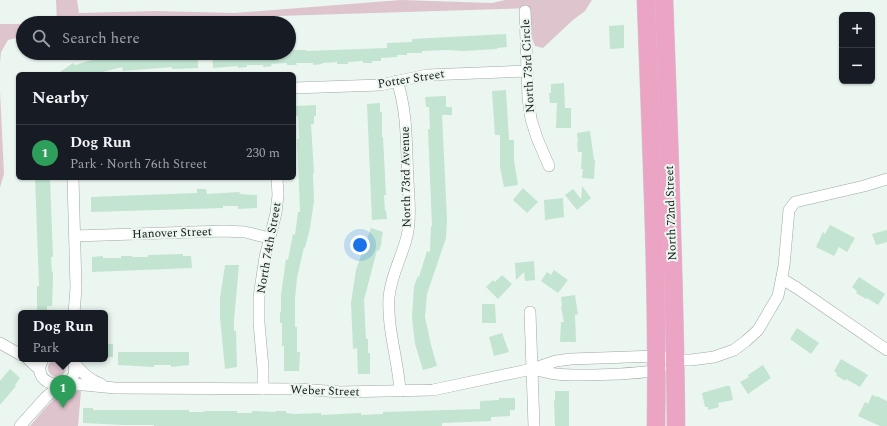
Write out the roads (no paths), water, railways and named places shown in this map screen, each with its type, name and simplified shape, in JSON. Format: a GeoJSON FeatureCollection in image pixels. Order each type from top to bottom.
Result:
{"type":"FeatureCollection","features":[{"type":"Feature","properties":{"kind":"main road","name":"North 72nd Street"},"geometry":{"type":"LineString","coordinates":[[646,0],[657,363],[656,426]]}},
{"type":"Feature","properties":{"kind":"main road","name":"North 72nd Street"},"geometry":{"type":"LineString","coordinates":[[664,0],[676,360],[676,426]]}},
{"type":"Feature","properties":{"kind":"street","name":"North 73rd Circle"},"geometry":{"type":"LineString","coordinates":[[525,11],[528,98],[532,127],[549,166]]}},
{"type":"Feature","properties":{"kind":"street","name":"Potter Street"},"geometry":{"type":"LineString","coordinates":[[296,88],[380,85],[427,74],[528,71]]}},
{"type":"Feature","properties":{"kind":"street","name":"North 73rd Avenue"},"geometry":{"type":"LineString","coordinates":[[397,81],[405,113],[409,214],[408,235],[394,275],[389,306],[391,333],[400,391]]}},
{"type":"Feature","properties":{"kind":"street","name":"Weber Street"},"geometry":{"type":"LineString","coordinates":[[532,369],[555,374],[573,375],[676,360],[699,360],[714,357],[734,350],[758,330],[778,296],[782,279],[789,210],[795,202],[864,186],[887,179]]}},
{"type":"Feature","properties":{"kind":"street"},"geometry":{"type":"LineString","coordinates":[[73,180],[76,288],[74,310]]}},
{"type":"Feature","properties":{"kind":"street","name":"North 74th Street"},"geometry":{"type":"LineString","coordinates":[[263,389],[263,368],[259,333],[259,304],[261,277],[278,204],[277,180]]}},
{"type":"Feature","properties":{"kind":"street","name":"Hanover Street"},"geometry":{"type":"LineString","coordinates":[[75,236],[224,231],[245,232],[269,238]]}},
{"type":"Feature","properties":{"kind":"street"},"geometry":{"type":"LineString","coordinates":[[782,279],[887,350]]}},
{"type":"Feature","properties":{"kind":"street"},"geometry":{"type":"LineString","coordinates":[[530,312],[534,426]]}},
{"type":"Feature","properties":{"kind":"street"},"geometry":{"type":"LineString","coordinates":[[0,343],[18,349]]}},
{"type":"Feature","properties":{"kind":"street"},"geometry":{"type":"LineString","coordinates":[[0,343],[18,353]]}},
{"type":"Feature","properties":{"kind":"street","name":"Weber Street"},"geometry":{"type":"LineString","coordinates":[[42,368],[48,382],[53,384],[115,388],[306,389],[341,392],[400,391],[444,388],[532,369],[556,361],[572,359],[657,363]]}},
{"type":"Feature","properties":{"kind":"street"},"geometry":{"type":"LineString","coordinates":[[32,412],[40,393],[42,368],[33,362]]}},
{"type":"Feature","properties":{"kind":"street"},"geometry":{"type":"LineString","coordinates":[[20,426],[46,397],[71,378],[74,374],[73,362]]}},
{"type":"Feature","properties":{"kind":"street","name":"Weber Street"},"geometry":{"type":"LineString","coordinates":[[74,362],[86,376],[93,381],[115,388]]}},
{"type":"Feature","properties":{"kind":"place","name":"Dog Run"},"geometry":{"type":"Point","coordinates":[63,408]}}]}
